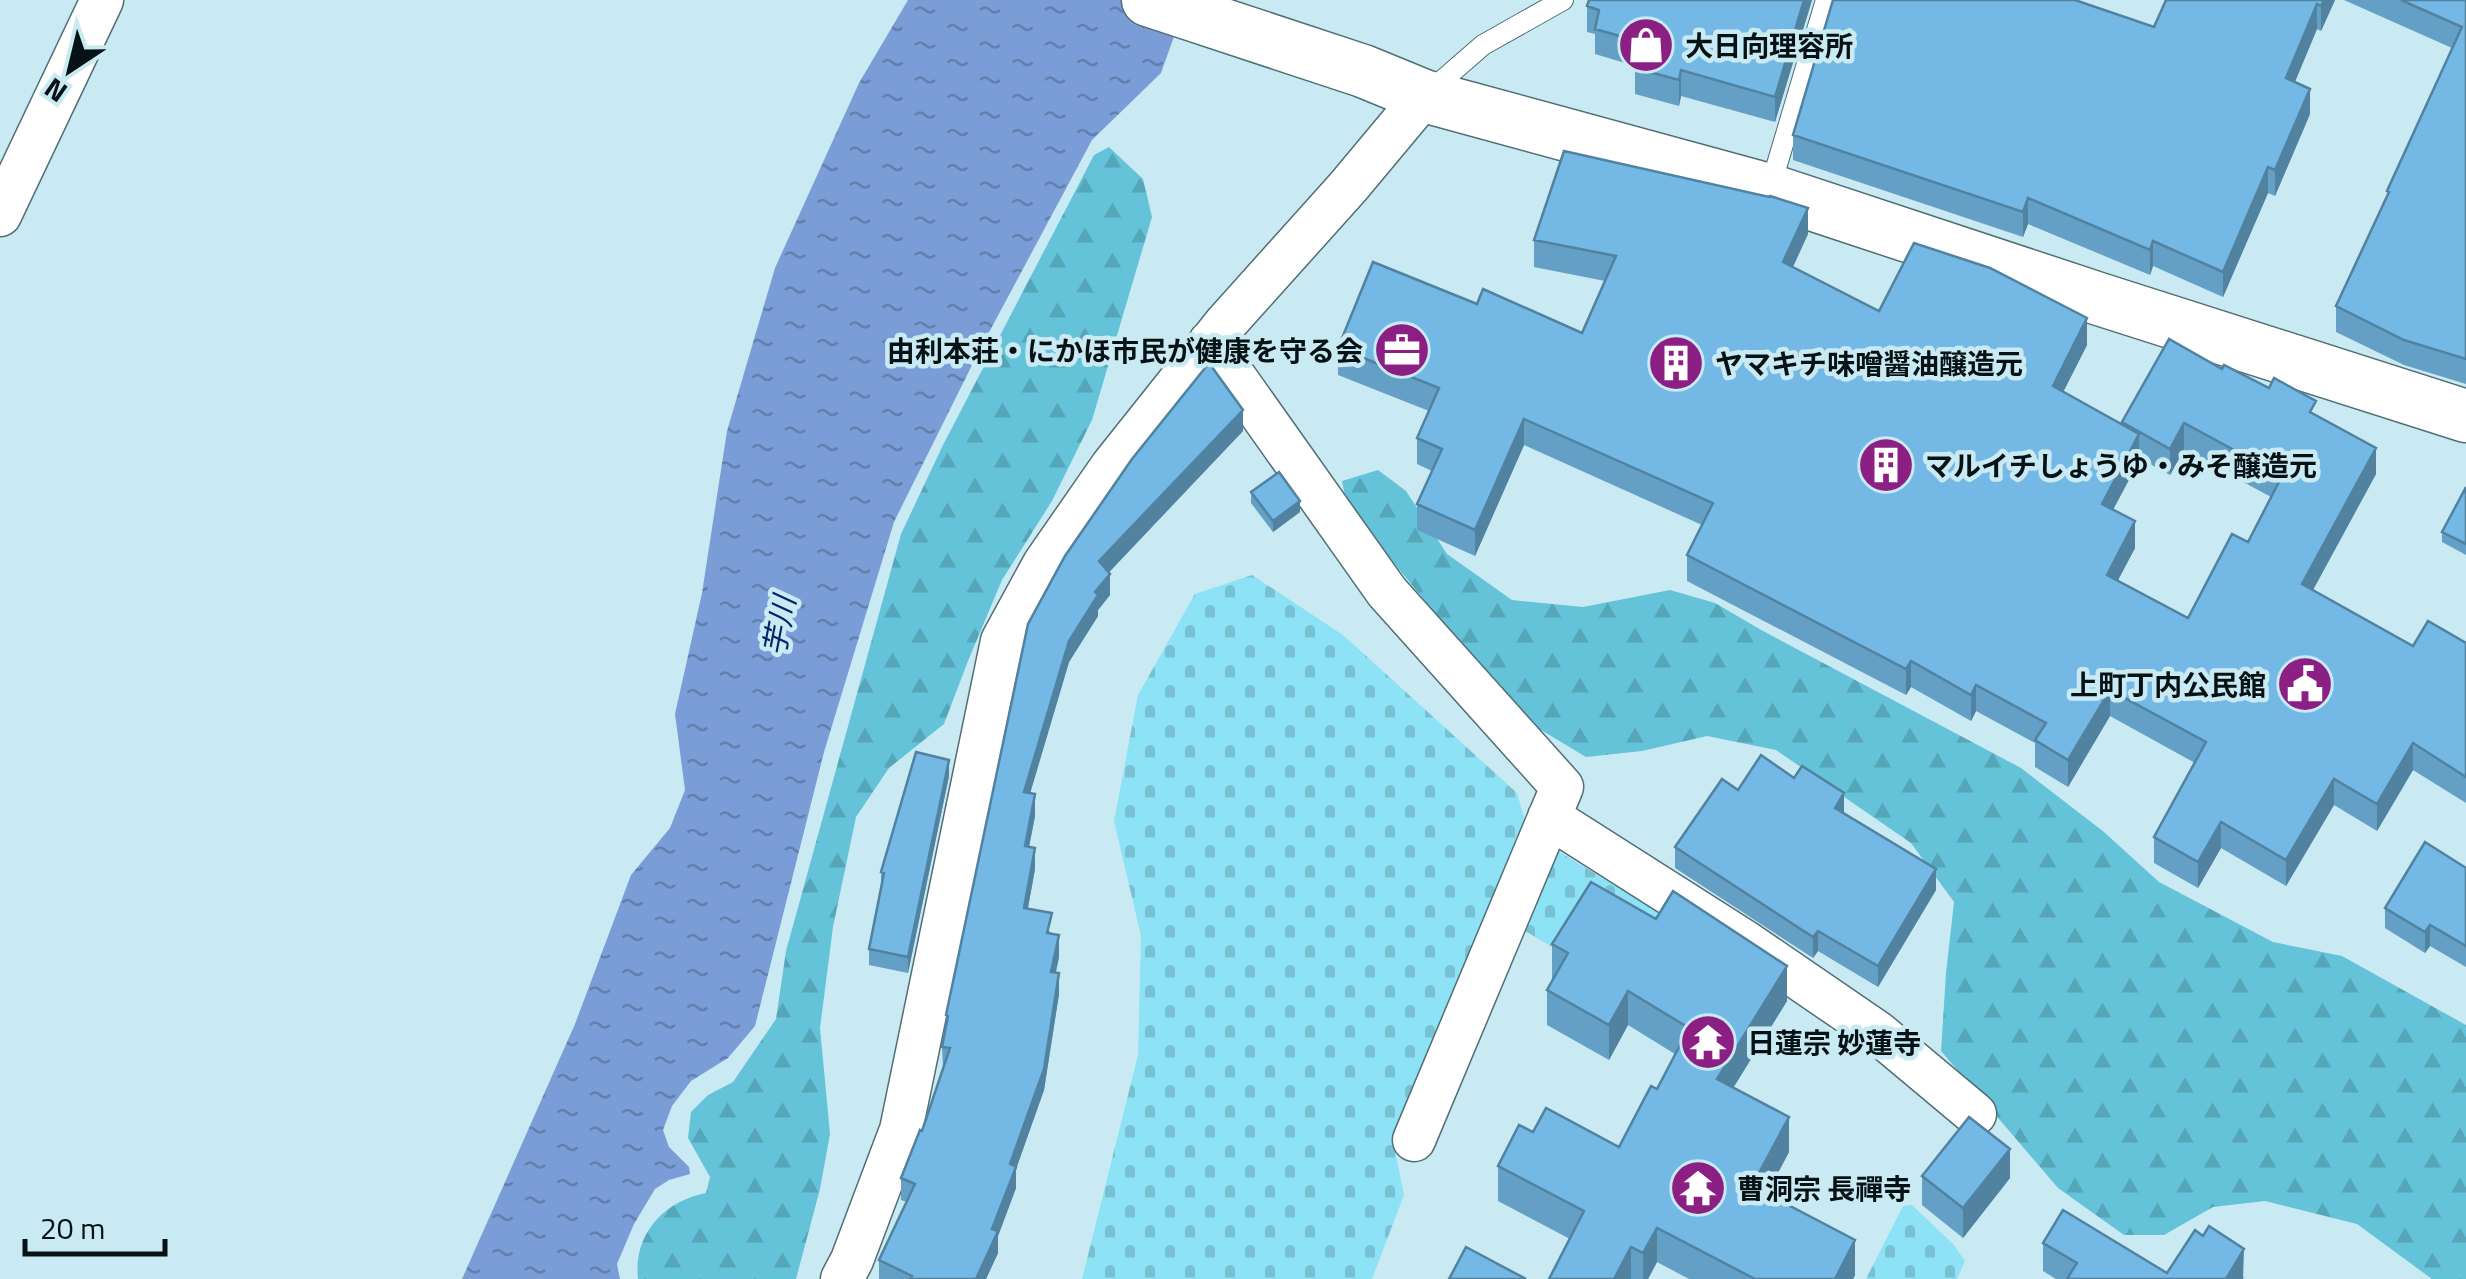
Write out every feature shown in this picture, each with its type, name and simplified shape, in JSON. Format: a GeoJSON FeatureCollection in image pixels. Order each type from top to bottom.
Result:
{"type":"FeatureCollection","features":[{"type":"Feature","properties":{"kind":"street"},"geometry":{"type":"LineString","coordinates":[[0,215],[102,0]]}},
{"type":"Feature","properties":{"kind":"street"},"geometry":{"type":"LineString","coordinates":[[1148,0],[1362,71],[1424,96],[1769,190],[2466,416]]}},
{"type":"Feature","properties":{"kind":"street"},"geometry":{"type":"LineString","coordinates":[[842,1279],[901,1130],[1002,641],[1044,564],[1112,466],[1210,342],[1424,96]]}},
{"type":"Feature","properties":{"kind":"street"},"geometry":{"type":"LineString","coordinates":[[1210,342],[1387,592],[1562,787],[1414,1140]]}},
{"type":"Feature","properties":{"kind":"street"},"geometry":{"type":"LineString","coordinates":[[1549,817],[1877,1032],[1975,1114]]}},
{"type":"Feature","properties":{"kind":"lane"},"geometry":{"type":"LineString","coordinates":[[1424,96],[1483,45],[1563,0]]}},
{"type":"Feature","properties":{"kind":"lane"},"geometry":{"type":"LineString","coordinates":[[1769,190],[1826,0]]}},
{"type":"Feature","properties":{"kind":"green space"},"geometry":{"type":"Polygon","coordinates":[[[1109,147],[1143,179],[1152,217],[1092,420],[1052,501],[1002,580],[944,724],[889,768],[856,817],[833,927],[820,1028],[830,1134],[796,1279],[638,1279],[641,1248],[654,1222],[677,1203],[706,1193],[710,1177],[688,1138],[691,1112],[708,1095],[733,1082],[776,1019],[786,951],[901,534],[1094,155],[1109,147]]]}},
{"type":"Feature","properties":{"kind":"green space"},"geometry":{"type":"Polygon","coordinates":[[[1378,470],[1406,491],[1447,554],[1512,600],[1583,607],[1670,590],[1715,603],[2021,768],[2104,832],[2159,882],[2273,942],[2342,956],[2466,1025],[2466,1279],[2432,1279],[2357,1224],[2265,1201],[2213,1207],[2164,1235],[2124,1235],[2058,1188],[1941,1051],[1954,902],[1911,843],[1776,750],[1707,736],[1642,751],[1586,757],[1521,718],[1347,506],[1342,481],[1378,470]]]}},
{"type":"Feature","properties":{"kind":"green space"},"geometry":{"type":"Polygon","coordinates":[[[1252,575],[1343,635],[1517,793],[1529,834],[1396,1156],[1404,1195],[1372,1279],[1082,1279],[1138,1055],[1141,936],[1114,821],[1138,695],[1195,594],[1252,575]]]}},
{"type":"Feature","properties":{"kind":"green space"},"geometry":{"type":"Polygon","coordinates":[[[1556,850],[1664,915],[1648,942],[1554,948],[1525,931],[1534,887],[1556,850]]]}},
{"type":"Feature","properties":{"kind":"green space"},"geometry":{"type":"Polygon","coordinates":[[[1912,1205],[1954,1245],[1965,1261],[1957,1279],[1866,1279],[1903,1206],[1912,1205]]]}},
{"type":"Feature","properties":{"kind":"water","name":"芋川"},"geometry":{"type":"Polygon","coordinates":[[[908,0],[1187,0],[1161,73],[1092,140],[979,351],[894,522],[824,752],[755,1026],[728,1058],[691,1081],[672,1106],[663,1130],[669,1147],[689,1167],[690,1174],[655,1189],[617,1264],[620,1279],[462,1279],[575,1024],[631,875],[670,828],[685,790],[675,714],[702,593],[727,431],[775,268],[859,83],[908,0]]]}},
{"type":"Feature","properties":{"kind":"building"},"geometry":{"type":"Polygon","coordinates":[[[1589,0],[1804,0],[1775,97],[1681,70],[1679,80],[1635,68],[1641,42],[1595,29],[1599,10],[1587,6],[1589,0]]]}},
{"type":"Feature","properties":{"kind":"building"},"geometry":{"type":"Polygon","coordinates":[[[1833,0],[2075,0],[2154,27],[2166,0],[2324,0],[2321,6],[2317,4],[2286,78],[2310,89],[2275,170],[2268,167],[2223,272],[2153,241],[2150,250],[2028,198],[2023,212],[1793,135],[1833,0]]]}},
{"type":"Feature","properties":{"kind":"building"},"geometry":{"type":"Polygon","coordinates":[[[2401,0],[2466,0],[2466,359],[2404,340],[2336,306],[2462,27],[2401,0]]]}},
{"type":"Feature","properties":{"kind":"building"},"geometry":{"type":"Polygon","coordinates":[[[1564,151],[1770,196],[1808,208],[1783,262],[1879,311],[1914,243],[1990,268],[2087,318],[2053,386],[2139,434],[2102,504],[2135,521],[2107,575],[2188,618],[2232,534],[2248,542],[2282,476],[2184,423],[2170,449],[2122,422],[2169,339],[2222,369],[2224,365],[2269,388],[2274,378],[2316,401],[2310,412],[2376,448],[2302,584],[2413,646],[2428,621],[2466,643],[2466,777],[2413,743],[2377,804],[2334,779],[2286,860],[2221,822],[2198,862],[2154,837],[2206,742],[2110,690],[2068,760],[2035,740],[2046,723],[1976,685],[1971,695],[1911,661],[1906,669],[1687,555],[1713,503],[1524,419],[1475,530],[1417,504],[1442,449],[1417,438],[1439,388],[1338,348],[1373,262],[1477,304],[1483,289],[1582,333],[1616,256],[1534,240],[1564,151]]]}},
{"type":"Feature","properties":{"kind":"building"},"geometry":{"type":"Polygon","coordinates":[[[1209,363],[1243,410],[1099,561],[1110,574],[1095,592],[1098,595],[1069,641],[1024,792],[1035,794],[1025,846],[1035,848],[1024,908],[1052,913],[1047,933],[1059,935],[1051,972],[1059,973],[1044,1069],[1010,1164],[1016,1167],[992,1229],[998,1231],[976,1279],[910,1279],[912,1276],[879,1260],[915,1184],[901,1178],[922,1131],[950,1048],[942,1047],[946,1015],[1028,624],[1065,556],[1132,459],[1209,363]]]}},
{"type":"Feature","properties":{"kind":"building"},"geometry":{"type":"Polygon","coordinates":[[[1279,472],[1300,501],[1273,521],[1251,492],[1279,472]]]}},
{"type":"Feature","properties":{"kind":"building"},"geometry":{"type":"Polygon","coordinates":[[[2466,487],[2466,544],[2442,532],[2466,487]]]}},
{"type":"Feature","properties":{"kind":"building"},"geometry":{"type":"Polygon","coordinates":[[[916,752],[949,760],[908,957],[869,949],[884,873],[881,872],[916,752]]]}},
{"type":"Feature","properties":{"kind":"building"},"geometry":{"type":"Polygon","coordinates":[[[1761,755],[1794,778],[1802,766],[1844,793],[1835,808],[1936,869],[1878,966],[1818,931],[1813,937],[1675,847],[1722,779],[1738,790],[1761,755]]]}},
{"type":"Feature","properties":{"kind":"building"},"geometry":{"type":"Polygon","coordinates":[[[2425,842],[2466,868],[2466,946],[2430,925],[2425,932],[2385,908],[2425,842]]]}},
{"type":"Feature","properties":{"kind":"building"},"geometry":{"type":"Polygon","coordinates":[[[1591,882],[1656,919],[1673,891],[1787,966],[1717,1079],[1789,1117],[1752,1186],[1855,1240],[1835,1279],[1755,1279],[1657,1228],[1643,1253],[1631,1247],[1614,1279],[1549,1279],[1584,1211],[1498,1166],[1519,1125],[1533,1132],[1546,1108],[1619,1147],[1651,1086],[1657,1089],[1689,1028],[1628,991],[1609,1025],[1547,990],[1568,953],[1552,944],[1591,882]]]}},
{"type":"Feature","properties":{"kind":"building"},"geometry":{"type":"Polygon","coordinates":[[[1969,1117],[2010,1149],[1963,1208],[1922,1176],[1969,1117]]]}},
{"type":"Feature","properties":{"kind":"building"},"geometry":{"type":"Polygon","coordinates":[[[2063,1210],[2167,1273],[2195,1230],[2203,1236],[2209,1226],[2244,1249],[2226,1279],[2067,1279],[2077,1263],[2043,1243],[2063,1210]]]}},
{"type":"Feature","properties":{"kind":"building"},"geometry":{"type":"Polygon","coordinates":[[[1466,1247],[1526,1279],[1449,1279],[1466,1247]]]}},
{"type":"Feature","properties":{"kind":"place","name":"大日向理容所"},"geometry":{"type":"Point","coordinates":[1646,45]}},
{"type":"Feature","properties":{"kind":"place","name":"由利本荘・にかほ市民が健康を守る会"},"geometry":{"type":"Point","coordinates":[1402,350]}},
{"type":"Feature","properties":{"kind":"place","name":"ヤマキチ味噌醤油醸造元"},"geometry":{"type":"Point","coordinates":[1676,363]}},
{"type":"Feature","properties":{"kind":"place","name":"マルイチしょうゆ・みそ醸造元"},"geometry":{"type":"Point","coordinates":[1886,465]}},
{"type":"Feature","properties":{"kind":"place","name":"上町丁内公民館"},"geometry":{"type":"Point","coordinates":[2305,684]}},
{"type":"Feature","properties":{"kind":"place","name":"日蓮宗 妙蓮寺"},"geometry":{"type":"Point","coordinates":[1708,1042]}},
{"type":"Feature","properties":{"kind":"place","name":"曹洞宗 長禪寺"},"geometry":{"type":"Point","coordinates":[1698,1188]}}]}
